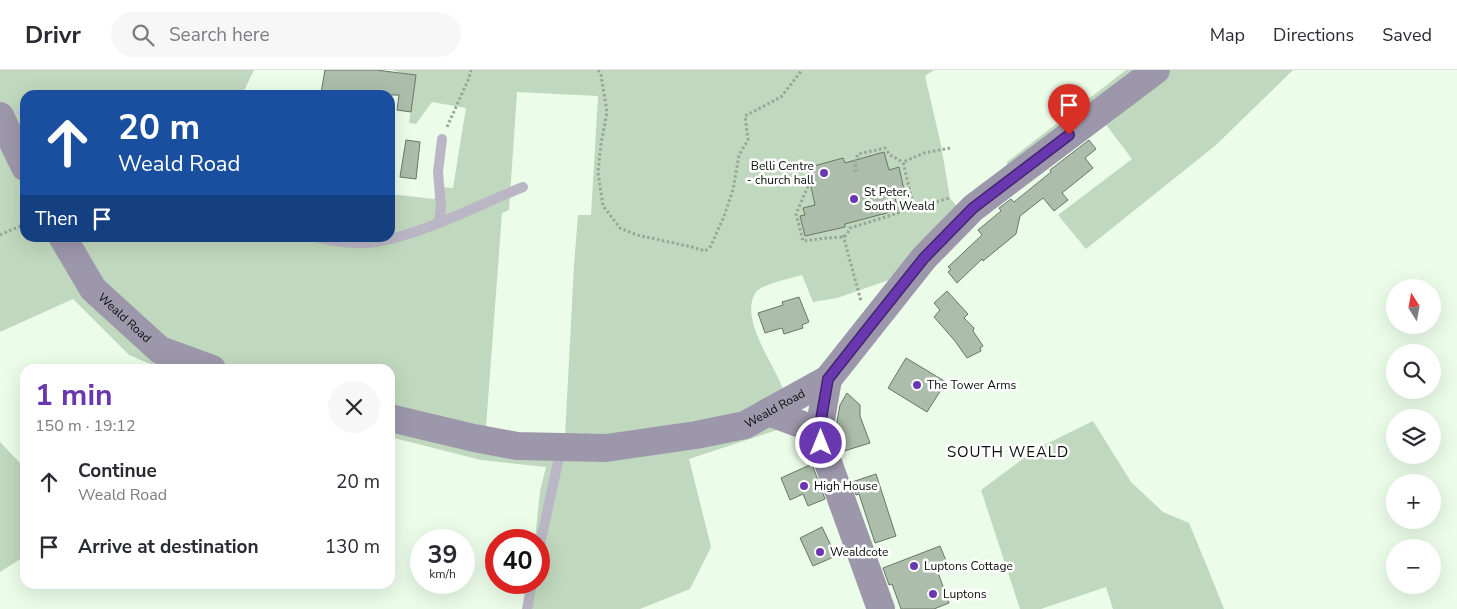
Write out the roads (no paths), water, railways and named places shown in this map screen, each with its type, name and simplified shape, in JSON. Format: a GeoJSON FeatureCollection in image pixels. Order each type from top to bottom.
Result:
{"type":"FeatureCollection","features":[{"type":"Feature","properties":{"kind":"street","name":"Weald Road"},"geometry":{"type":"LineString","coordinates":[[395,419],[517,446],[606,448],[696,435],[745,425],[828,379],[924,258],[973,208],[1156,70]]}},
{"type":"Feature","properties":{"kind":"street"},"geometry":{"type":"LineString","coordinates":[[0,116],[20,157]]}},
{"type":"Feature","properties":{"kind":"street","name":"Weald Road"},"geometry":{"type":"LineString","coordinates":[[65,242],[93,290],[160,350],[198,364]]}},
{"type":"Feature","properties":{"kind":"street"},"geometry":{"type":"LineString","coordinates":[[828,379],[819,431],[821,443],[881,609]]}},
{"type":"Feature","properties":{"kind":"street"},"geometry":{"type":"LineString","coordinates":[[768,412],[819,431]]}},
{"type":"Feature","properties":{"kind":"lane"},"geometry":{"type":"LineString","coordinates":[[439,222],[442,207],[438,172],[442,138]]}},
{"type":"Feature","properties":{"kind":"lane"},"geometry":{"type":"LineString","coordinates":[[395,237],[439,222],[523,186]]}},
{"type":"Feature","properties":{"kind":"lane"},"geometry":{"type":"LineString","coordinates":[[345,242],[374,242]]}},
{"type":"Feature","properties":{"kind":"lane"},"geometry":{"type":"LineString","coordinates":[[543,529],[561,447]]}},
{"type":"Feature","properties":{"kind":"lane"},"geometry":{"type":"LineString","coordinates":[[527,609],[530,594]]}},
{"type":"Feature","properties":{"kind":"place","name":"Belli Centre - church hall"},"geometry":{"type":"Point","coordinates":[824,173]}},
{"type":"Feature","properties":{"kind":"place","name":"St Peter, South Weald"},"geometry":{"type":"Point","coordinates":[854,199]}},
{"type":"Feature","properties":{"kind":"place","name":"The Tower Arms"},"geometry":{"type":"Point","coordinates":[917,385]}},
{"type":"Feature","properties":{"kind":"place","name":"High House"},"geometry":{"type":"Point","coordinates":[804,486]}},
{"type":"Feature","properties":{"kind":"place","name":"Wealdcote"},"geometry":{"type":"Point","coordinates":[820,552]}},
{"type":"Feature","properties":{"kind":"place","name":"Luptons Cottage"},"geometry":{"type":"Point","coordinates":[914,566]}},
{"type":"Feature","properties":{"kind":"place","name":"Luptons"},"geometry":{"type":"Point","coordinates":[933,594]}},
{"type":"Feature","properties":{"kind":"district","name":"SOUTH WEALD"},"geometry":{"type":"Point","coordinates":[1008,452]}}]}
